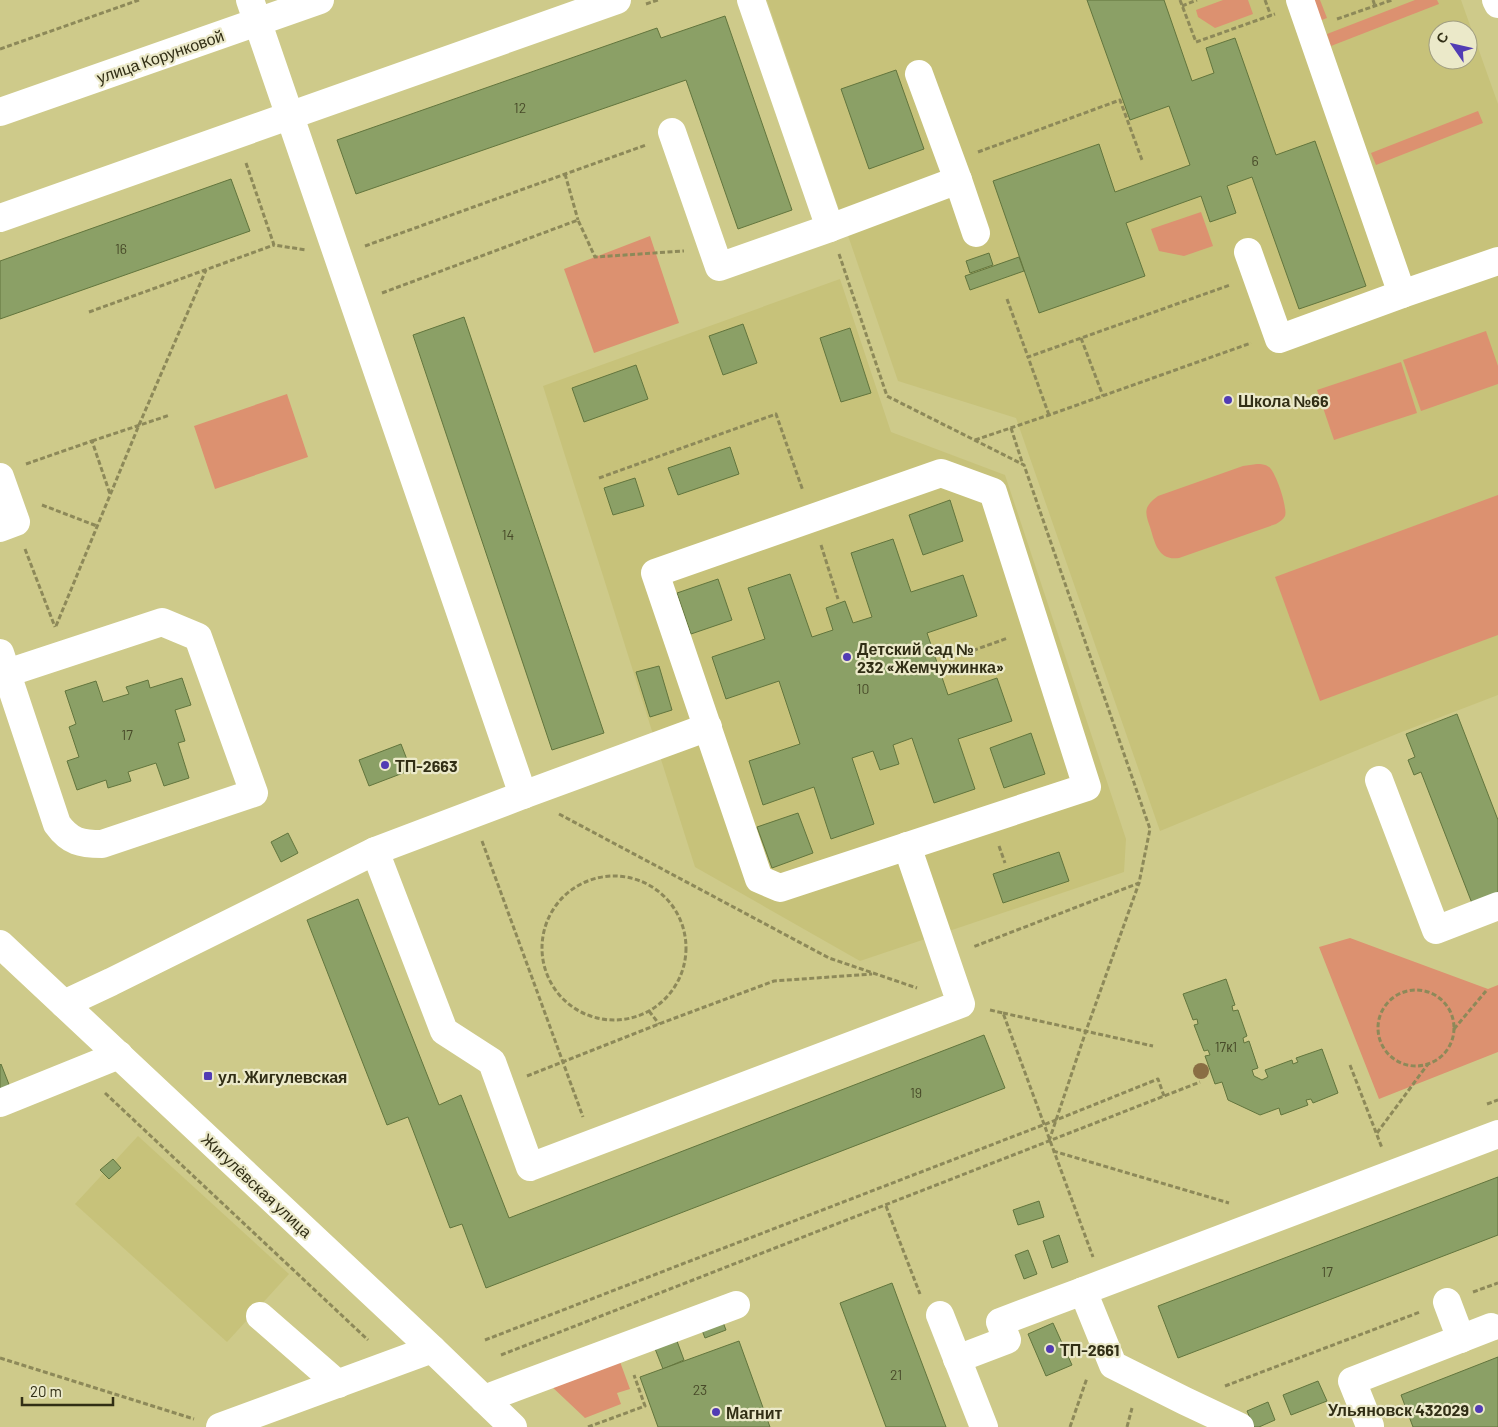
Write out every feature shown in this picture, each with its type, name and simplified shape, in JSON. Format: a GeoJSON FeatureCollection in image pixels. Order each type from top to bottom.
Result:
{"type":"FeatureCollection","features":[{"type":"Feature","properties":{"kind":"street","name":"улица Корунковой"},"geometry":{"type":"LineString","coordinates":[[0,112],[254,11],[320,0]]}},
{"type":"Feature","properties":{"kind":"street"},"geometry":{"type":"LineString","coordinates":[[0,218],[617,0]]}},
{"type":"Feature","properties":{"kind":"street"},"geometry":{"type":"LineString","coordinates":[[751,0],[830,228]]}},
{"type":"Feature","properties":{"kind":"street"},"geometry":{"type":"LineString","coordinates":[[1496,0],[1498,4]]}},
{"type":"Feature","properties":{"kind":"street"},"geometry":{"type":"LineString","coordinates":[[1301,2],[1402,294]]}},
{"type":"Feature","properties":{"kind":"street"},"geometry":{"type":"LineString","coordinates":[[254,11],[288,115],[523,794]]}},
{"type":"Feature","properties":{"kind":"street"},"geometry":{"type":"LineString","coordinates":[[919,74],[976,233]]}},
{"type":"Feature","properties":{"kind":"street"},"geometry":{"type":"LineString","coordinates":[[672,133],[719,267],[830,228],[955,171]]}},
{"type":"Feature","properties":{"kind":"street"},"geometry":{"type":"LineString","coordinates":[[1252,264],[1279,339],[1498,261]]}},
{"type":"Feature","properties":{"kind":"street"},"geometry":{"type":"LineString","coordinates":[[941,473],[992,492],[1036,628],[1088,788],[780,888],[759,879],[655,573],[941,473]]}},
{"type":"Feature","properties":{"kind":"street"},"geometry":{"type":"LineString","coordinates":[[8,478],[8,526]]}},
{"type":"Feature","properties":{"kind":"street"},"geometry":{"type":"LineString","coordinates":[[162,622],[198,637],[254,793],[102,844],[84,844],[74,840],[62,832],[57,824],[5,675],[162,622]]}},
{"type":"Feature","properties":{"kind":"street"},"geometry":{"type":"LineString","coordinates":[[64,1004],[375,851],[523,794],[708,728]]}},
{"type":"Feature","properties":{"kind":"street"},"geometry":{"type":"LineString","coordinates":[[1379,780],[1436,930],[1498,906]]}},
{"type":"Feature","properties":{"kind":"street"},"geometry":{"type":"LineString","coordinates":[[375,851],[444,1031],[492,1062],[530,1167],[961,1004],[907,846]]}},
{"type":"Feature","properties":{"kind":"street","name":"Жигулёвская улица"},"geometry":{"type":"LineString","coordinates":[[0,944],[513,1427]]}},
{"type":"Feature","properties":{"kind":"street"},"geometry":{"type":"LineString","coordinates":[[0,1103],[119,1055]]}},
{"type":"Feature","properties":{"kind":"street"},"geometry":{"type":"LineString","coordinates":[[957,1359],[1008,1340],[1000,1322],[1498,1134]]}},
{"type":"Feature","properties":{"kind":"street"},"geometry":{"type":"LineString","coordinates":[[1093,1287],[1102,1337],[1113,1365],[1185,1402],[1240,1427]]}},
{"type":"Feature","properties":{"kind":"street"},"geometry":{"type":"LineString","coordinates":[[1447,1302],[1461,1339]]}},
{"type":"Feature","properties":{"kind":"street"},"geometry":{"type":"LineString","coordinates":[[484,1399],[736,1305]]}},
{"type":"Feature","properties":{"kind":"street"},"geometry":{"type":"LineString","coordinates":[[940,1315],[984,1427]]}},
{"type":"Feature","properties":{"kind":"street"},"geometry":{"type":"LineString","coordinates":[[260,1316],[338,1384]]}},
{"type":"Feature","properties":{"kind":"street"},"geometry":{"type":"LineString","coordinates":[[1369,1427],[1352,1381],[1491,1328]]}},
{"type":"Feature","properties":{"kind":"street"},"geometry":{"type":"LineString","coordinates":[[220,1427],[432,1349]]}},
{"type":"Feature","properties":{"kind":"path"},"geometry":{"type":"LineString","coordinates":[[0,49],[138,0]]}},
{"type":"Feature","properties":{"kind":"path"},"geometry":{"type":"LineString","coordinates":[[1180,0],[1196,42],[1271,16],[1301,2]]}},
{"type":"Feature","properties":{"kind":"path"},"geometry":{"type":"LineString","coordinates":[[1182,6],[1198,0]]}},
{"type":"Feature","properties":{"kind":"path"},"geometry":{"type":"LineString","coordinates":[[1265,0],[1271,16]]}},
{"type":"Feature","properties":{"kind":"path"},"geometry":{"type":"LineString","coordinates":[[1373,0],[1375,6]]}},
{"type":"Feature","properties":{"kind":"path"},"geometry":{"type":"LineString","coordinates":[[1333,20],[1392,0]]}},
{"type":"Feature","properties":{"kind":"path"},"geometry":{"type":"LineString","coordinates":[[955,171],[1120,100],[1142,160]]}},
{"type":"Feature","properties":{"kind":"path"},"geometry":{"type":"LineString","coordinates":[[89,312],[274,245],[337,256],[565,174],[672,133]]}},
{"type":"Feature","properties":{"kind":"path"},"geometry":{"type":"LineString","coordinates":[[236,134],[274,245]]}},
{"type":"Feature","properties":{"kind":"path"},"geometry":{"type":"LineString","coordinates":[[565,174],[578,220],[595,257],[713,249]]}},
{"type":"Feature","properties":{"kind":"path"},"geometry":{"type":"LineString","coordinates":[[354,304],[578,220]]}},
{"type":"Feature","properties":{"kind":"path"},"geometry":{"type":"LineString","coordinates":[[1028,357],[1081,338],[1252,264]]}},
{"type":"Feature","properties":{"kind":"path"},"geometry":{"type":"LineString","coordinates":[[8,526],[55,629],[139,425],[206,270]]}},
{"type":"Feature","properties":{"kind":"path"},"geometry":{"type":"LineString","coordinates":[[1007,299],[1049,415]]}},
{"type":"Feature","properties":{"kind":"path"},"geometry":{"type":"LineString","coordinates":[[975,440],[1277,333]]}},
{"type":"Feature","properties":{"kind":"path"},"geometry":{"type":"LineString","coordinates":[[1081,338],[1103,396]]}},
{"type":"Feature","properties":{"kind":"path"},"geometry":{"type":"LineString","coordinates":[[598,478],[776,414],[813,518],[838,599]]}},
{"type":"Feature","properties":{"kind":"path"},"geometry":{"type":"LineString","coordinates":[[8,478],[92,441],[170,415]]}},
{"type":"Feature","properties":{"kind":"path"},"geometry":{"type":"LineString","coordinates":[[1011,428],[1024,465]]}},
{"type":"Feature","properties":{"kind":"path"},"geometry":{"type":"LineString","coordinates":[[92,441],[111,494]]}},
{"type":"Feature","properties":{"kind":"path"},"geometry":{"type":"LineString","coordinates":[[8,478],[98,526]]}},
{"type":"Feature","properties":{"kind":"path"},"geometry":{"type":"LineString","coordinates":[[966,653],[1036,628]]}},
{"type":"Feature","properties":{"kind":"path"},"geometry":{"type":"LineString","coordinates":[[523,794],[829,958],[918,989]]}},
{"type":"Feature","properties":{"kind":"path"},"geometry":{"type":"LineString","coordinates":[[472,814],[593,1143]]}},
{"type":"Feature","properties":{"kind":"path"},"geometry":{"type":"LineString","coordinates":[[613,876],[636,879],[657,890],[674,907],[683,929],[686,952],[680,975],[668,996],[649,1011],[627,1019],[603,1020],[580,1012],[561,998],[548,978],[542,955],[544,931],[553,909],[569,892],[589,880],[613,876]]}},
{"type":"Feature","properties":{"kind":"path"},"geometry":{"type":"LineString","coordinates":[[1049,1141],[1139,883]]}},
{"type":"Feature","properties":{"kind":"path"},"geometry":{"type":"LineString","coordinates":[[945,957],[1033,924]]}},
{"type":"Feature","properties":{"kind":"path"},"geometry":{"type":"LineString","coordinates":[[501,1087],[659,1024],[774,981],[874,974]]}},
{"type":"Feature","properties":{"kind":"path"},"geometry":{"type":"LineString","coordinates":[[1410,990],[1422,990],[1434,994],[1444,1002],[1451,1013],[1454,1030],[1453,1038],[1447,1050],[1428,1064],[1416,1066],[1404,1064],[1393,1058],[1384,1049],[1378,1025],[1381,1013],[1398,994],[1410,990]]}},
{"type":"Feature","properties":{"kind":"path"},"geometry":{"type":"LineString","coordinates":[[1454,1030],[1486,991]]}},
{"type":"Feature","properties":{"kind":"path"},"geometry":{"type":"LineString","coordinates":[[961,1004],[1152,1046]]}},
{"type":"Feature","properties":{"kind":"path"},"geometry":{"type":"LineString","coordinates":[[649,1011],[659,1024]]}},
{"type":"Feature","properties":{"kind":"path"},"geometry":{"type":"LineString","coordinates":[[1003,1013],[1053,1150],[1093,1287]]}},
{"type":"Feature","properties":{"kind":"path"},"geometry":{"type":"LineString","coordinates":[[1377,1133],[1428,1064]]}},
{"type":"Feature","properties":{"kind":"path"},"geometry":{"type":"LineString","coordinates":[[1350,1065],[1392,1174]]}},
{"type":"Feature","properties":{"kind":"path"},"geometry":{"type":"LineString","coordinates":[[81,1070],[338,1310],[392,1364]]}},
{"type":"Feature","properties":{"kind":"path"},"geometry":{"type":"LineString","coordinates":[[485,1340],[1158,1079],[1164,1096]]}},
{"type":"Feature","properties":{"kind":"path"},"geometry":{"type":"LineString","coordinates":[[501,1355],[1200,1082]]}},
{"type":"Feature","properties":{"kind":"path"},"geometry":{"type":"LineString","coordinates":[[1480,1107],[1498,1100]]}},
{"type":"Feature","properties":{"kind":"path"},"geometry":{"type":"LineString","coordinates":[[1372,1148],[1381,1145]]}},
{"type":"Feature","properties":{"kind":"path"},"geometry":{"type":"LineString","coordinates":[[1053,1150],[1228,1204],[1236,1200]]}},
{"type":"Feature","properties":{"kind":"path"},"geometry":{"type":"LineString","coordinates":[[1185,1402],[1498,1283]]}},
{"type":"Feature","properties":{"kind":"path"},"geometry":{"type":"LineString","coordinates":[[1070,1427],[1102,1337]]}},
{"type":"Feature","properties":{"kind":"path"},"geometry":{"type":"LineString","coordinates":[[0,1358],[220,1427]]}},
{"type":"Feature","properties":{"kind":"path"},"geometry":{"type":"LineString","coordinates":[[588,1427],[645,1406]]}},
{"type":"Feature","properties":{"kind":"shaded area","name":"Школа №66"},"geometry":{"type":"Polygon","coordinates":[[[767,0],[1461,0],[1468,20],[1428,20],[1428,70],[1478,70],[1478,48],[1498,104],[1498,695],[1399,733],[1160,831],[1016,418],[898,381],[767,0]]]}},
{"type":"Feature","properties":{"kind":"shaded area"},"geometry":{"type":"Polygon","coordinates":[[[1223,0],[1248,0],[1253,14],[1215,28],[1198,17],[1196,10],[1223,0]]]}},
{"type":"Feature","properties":{"kind":"shaded area"},"geometry":{"type":"Polygon","coordinates":[[[1312,0],[1320,0],[1327,18],[1319,21],[1312,0]]]}},
{"type":"Feature","properties":{"kind":"shaded area"},"geometry":{"type":"Polygon","coordinates":[[[1415,0],[1437,0],[1439,4],[1331,46],[1327,34],[1415,0]]]}},
{"type":"Feature","properties":{"kind":"shaded area"},"geometry":{"type":"Polygon","coordinates":[[[1478,111],[1483,123],[1376,165],[1371,153],[1478,111]]]}},
{"type":"Feature","properties":{"kind":"shaded area"},"geometry":{"type":"Polygon","coordinates":[[[1201,212],[1213,246],[1184,256],[1159,251],[1151,229],[1201,212]]]}},
{"type":"Feature","properties":{"kind":"shaded area"},"geometry":{"type":"Polygon","coordinates":[[[650,236],[679,323],[594,353],[564,269],[650,236]]]}},
{"type":"Feature","properties":{"kind":"shaded area","name":"Детский сад № 232 «Жемчужинка»"},"geometry":{"type":"Polygon","coordinates":[[[840,279],[891,432],[1005,475],[1126,839],[1124,872],[860,961],[695,867],[543,386],[840,279]]]}},
{"type":"Feature","properties":{"kind":"shaded area"},"geometry":{"type":"Polygon","coordinates":[[[1486,331],[1498,366],[1498,384],[1421,411],[1403,360],[1486,331]]]}},
{"type":"Feature","properties":{"kind":"shaded area"},"geometry":{"type":"Polygon","coordinates":[[[1401,362],[1417,413],[1334,440],[1317,390],[1401,362]]]}},
{"type":"Feature","properties":{"kind":"shaded area"},"geometry":{"type":"Polygon","coordinates":[[[287,394],[308,457],[215,489],[194,426],[287,394]]]}},
{"type":"Feature","properties":{"kind":"shaded area"},"geometry":{"type":"Polygon","coordinates":[[[1257,464],[1268,466],[1275,476],[1285,506],[1285,516],[1282,520],[1276,524],[1179,558],[1166,557],[1158,550],[1146,510],[1153,500],[1158,496],[1243,466],[1257,464]]]}},
{"type":"Feature","properties":{"kind":"shaded area"},"geometry":{"type":"Polygon","coordinates":[[[1498,495],[1498,635],[1320,701],[1275,577],[1498,495]]]}},
{"type":"Feature","properties":{"kind":"shaded area"},"geometry":{"type":"Polygon","coordinates":[[[1350,938],[1488,989],[1498,985],[1498,1052],[1379,1099],[1319,947],[1350,938]]]}},
{"type":"Feature","properties":{"kind":"shaded area"},"geometry":{"type":"Polygon","coordinates":[[[138,1136],[289,1274],[227,1342],[75,1204],[138,1136]]]}},
{"type":"Feature","properties":{"kind":"shaded area"},"geometry":{"type":"Polygon","coordinates":[[[619,1359],[630,1389],[617,1393],[621,1404],[585,1418],[549,1384],[619,1359]]]}},
{"type":"Feature","properties":{"kind":"building"},"geometry":{"type":"Polygon","coordinates":[[[1087,0],[1164,0],[1192,81],[1214,73],[1206,48],[1235,38],[1276,155],[1315,141],[1366,286],[1299,309],[1252,177],[1227,186],[1236,213],[1210,222],[1201,196],[1126,223],[1145,276],[1039,313],[993,181],[1099,144],[1115,192],[1190,165],[1169,106],[1130,120],[1087,0]]]}},
{"type":"Feature","properties":{"kind":"building"},"geometry":{"type":"Polygon","coordinates":[[[725,16],[792,210],[738,229],[686,80],[356,194],[337,140],[657,28],[661,38],[725,16]]]}},
{"type":"Feature","properties":{"kind":"building"},"geometry":{"type":"Polygon","coordinates":[[[896,70],[924,149],[869,169],[841,89],[896,70]]]}},
{"type":"Feature","properties":{"kind":"building"},"geometry":{"type":"Polygon","coordinates":[[[231,179],[250,231],[0,319],[0,261],[231,179]]]}},
{"type":"Feature","properties":{"kind":"building"},"geometry":{"type":"Polygon","coordinates":[[[989,253],[993,265],[970,273],[966,261],[989,253]]]}},
{"type":"Feature","properties":{"kind":"building"},"geometry":{"type":"Polygon","coordinates":[[[1019,257],[1024,271],[970,290],[965,276],[1019,257]]]}},
{"type":"Feature","properties":{"kind":"building"},"geometry":{"type":"Polygon","coordinates":[[[464,317],[604,733],[552,750],[413,335],[464,317]]]}},
{"type":"Feature","properties":{"kind":"building"},"geometry":{"type":"Polygon","coordinates":[[[743,324],[757,363],[723,375],[709,336],[743,324]]]}},
{"type":"Feature","properties":{"kind":"building"},"geometry":{"type":"Polygon","coordinates":[[[850,328],[871,393],[841,402],[820,338],[850,328]]]}},
{"type":"Feature","properties":{"kind":"building"},"geometry":{"type":"Polygon","coordinates":[[[636,365],[648,399],[584,422],[572,388],[636,365]]]}},
{"type":"Feature","properties":{"kind":"building"},"geometry":{"type":"Polygon","coordinates":[[[730,447],[739,474],[678,495],[668,468],[730,447]]]}},
{"type":"Feature","properties":{"kind":"building"},"geometry":{"type":"Polygon","coordinates":[[[635,478],[644,506],[613,515],[604,488],[635,478]]]}},
{"type":"Feature","properties":{"kind":"building"},"geometry":{"type":"Polygon","coordinates":[[[950,500],[963,541],[923,555],[909,515],[950,500]]]}},
{"type":"Feature","properties":{"kind":"building"},"geometry":{"type":"Polygon","coordinates":[[[893,539],[911,592],[963,575],[977,616],[927,633],[948,695],[997,678],[1012,721],[958,739],[975,789],[934,803],[912,738],[893,745],[899,764],[880,770],[873,751],[852,758],[874,824],[831,839],[814,787],[763,805],[749,761],[800,744],[779,681],[726,699],[712,657],[765,639],[748,588],[790,574],[812,637],[833,630],[826,608],[845,601],[853,623],[872,617],[851,553],[893,539]]]}},
{"type":"Feature","properties":{"kind":"building"},"geometry":{"type":"Polygon","coordinates":[[[718,579],[732,620],[691,634],[677,593],[718,579]]]}},
{"type":"Feature","properties":{"kind":"building"},"geometry":{"type":"Polygon","coordinates":[[[659,666],[672,710],[650,717],[636,672],[659,666]]]}},
{"type":"Feature","properties":{"kind":"building"},"geometry":{"type":"Polygon","coordinates":[[[182,678],[191,705],[175,710],[185,741],[178,743],[189,778],[164,786],[156,763],[128,772],[131,781],[108,788],[106,780],[77,790],[67,761],[79,757],[69,727],[76,724],[65,691],[96,681],[103,702],[129,694],[126,687],[148,680],[150,688],[182,678]]]}},
{"type":"Feature","properties":{"kind":"building"},"geometry":{"type":"Polygon","coordinates":[[[1457,714],[1498,820],[1498,902],[1475,911],[1421,772],[1414,775],[1408,760],[1415,757],[1406,734],[1457,714]]]}},
{"type":"Feature","properties":{"kind":"building"},"geometry":{"type":"Polygon","coordinates":[[[1031,733],[1045,774],[1004,788],[990,748],[1031,733]]]}},
{"type":"Feature","properties":{"kind":"building","name":"ТП-2663"},"geometry":{"type":"Polygon","coordinates":[[[401,744],[411,770],[369,786],[359,760],[401,744]]]}},
{"type":"Feature","properties":{"kind":"building"},"geometry":{"type":"Polygon","coordinates":[[[798,813],[813,853],[772,868],[757,827],[798,813]]]}},
{"type":"Feature","properties":{"kind":"building"},"geometry":{"type":"Polygon","coordinates":[[[288,833],[298,853],[281,862],[271,842],[288,833]]]}},
{"type":"Feature","properties":{"kind":"building"},"geometry":{"type":"Polygon","coordinates":[[[1059,852],[1069,881],[1003,903],[993,874],[1059,852]]]}},
{"type":"Feature","properties":{"kind":"building"},"geometry":{"type":"Polygon","coordinates":[[[358,899],[439,1105],[461,1095],[509,1218],[984,1035],[1005,1088],[486,1288],[462,1224],[450,1228],[408,1117],[387,1125],[307,920],[358,899]]]}},
{"type":"Feature","properties":{"kind":"building"},"geometry":{"type":"Polygon","coordinates":[[[1226,979],[1235,1005],[1232,1006],[1233,1011],[1238,1010],[1247,1036],[1243,1038],[1244,1043],[1249,1041],[1258,1068],[1252,1070],[1254,1076],[1262,1080],[1268,1077],[1265,1070],[1292,1060],[1293,1064],[1298,1062],[1296,1058],[1322,1049],[1338,1093],[1313,1103],[1311,1099],[1306,1100],[1308,1105],[1281,1115],[1279,1108],[1260,1115],[1228,1100],[1222,1082],[1215,1084],[1205,1056],[1210,1055],[1208,1050],[1204,1051],[1194,1025],[1198,1024],[1197,1019],[1193,1020],[1183,994],[1226,979]]]}},
{"type":"Feature","properties":{"kind":"building"},"geometry":{"type":"Polygon","coordinates":[[[0,1065],[10,1087],[0,1090],[0,1065]]]}},
{"type":"Feature","properties":{"kind":"building"},"geometry":{"type":"Polygon","coordinates":[[[113,1159],[121,1168],[109,1179],[100,1170],[113,1159]]]}},
{"type":"Feature","properties":{"kind":"building"},"geometry":{"type":"Polygon","coordinates":[[[1498,1177],[1498,1235],[1178,1358],[1158,1306],[1498,1177]]]}},
{"type":"Feature","properties":{"kind":"building"},"geometry":{"type":"Polygon","coordinates":[[[1039,1201],[1044,1217],[1018,1225],[1013,1210],[1039,1201]]]}},
{"type":"Feature","properties":{"kind":"building"},"geometry":{"type":"Polygon","coordinates":[[[1059,1235],[1068,1262],[1052,1268],[1043,1241],[1059,1235]]]}},
{"type":"Feature","properties":{"kind":"building"},"geometry":{"type":"Polygon","coordinates":[[[1028,1250],[1037,1274],[1024,1279],[1015,1255],[1028,1250]]]}},
{"type":"Feature","properties":{"kind":"building"},"geometry":{"type":"Polygon","coordinates":[[[892,1283],[946,1427],[886,1427],[840,1303],[892,1283]]]}},
{"type":"Feature","properties":{"kind":"building"},"geometry":{"type":"Polygon","coordinates":[[[721,1317],[726,1330],[705,1338],[700,1325],[721,1317]]]}},
{"type":"Feature","properties":{"kind":"building","name":"ТП-2661"},"geometry":{"type":"Polygon","coordinates":[[[1053,1323],[1072,1365],[1046,1376],[1028,1334],[1053,1323]]]}},
{"type":"Feature","properties":{"kind":"building"},"geometry":{"type":"Polygon","coordinates":[[[674,1333],[684,1360],[663,1369],[652,1341],[674,1333]]]}},
{"type":"Feature","properties":{"kind":"building"},"geometry":{"type":"Polygon","coordinates":[[[739,1341],[770,1427],[658,1427],[640,1377],[739,1341]]]}},
{"type":"Feature","properties":{"kind":"building"},"geometry":{"type":"Polygon","coordinates":[[[1498,1357],[1498,1427],[1413,1427],[1401,1395],[1498,1357]]]}},
{"type":"Feature","properties":{"kind":"building"},"geometry":{"type":"Polygon","coordinates":[[[1318,1381],[1327,1401],[1291,1415],[1283,1395],[1318,1381]]]}},
{"type":"Feature","properties":{"kind":"building"},"geometry":{"type":"Polygon","coordinates":[[[1268,1402],[1275,1420],[1259,1427],[1254,1427],[1247,1411],[1268,1402]]]}},
{"type":"Feature","properties":{"kind":"place","name":"Школа №66"},"geometry":{"type":"Point","coordinates":[1228,400]}},
{"type":"Feature","properties":{"kind":"place","name":"Детский сад № 232 «Жемчужинка»"},"geometry":{"type":"Point","coordinates":[847,657]}},
{"type":"Feature","properties":{"kind":"place","name":"ТП-2663"},"geometry":{"type":"Point","coordinates":[385,765]}},
{"type":"Feature","properties":{"kind":"place","name":"ул. Жигулевская"},"geometry":{"type":"Point","coordinates":[208,1076]}},
{"type":"Feature","properties":{"kind":"place","name":"ТП-2661"},"geometry":{"type":"Point","coordinates":[1050,1349]}},
{"type":"Feature","properties":{"kind":"place","name":"Ульяновск 432029"},"geometry":{"type":"Point","coordinates":[1479,1409]}},
{"type":"Feature","properties":{"kind":"place","name":"Магнит"},"geometry":{"type":"Point","coordinates":[716,1412]}}]}
